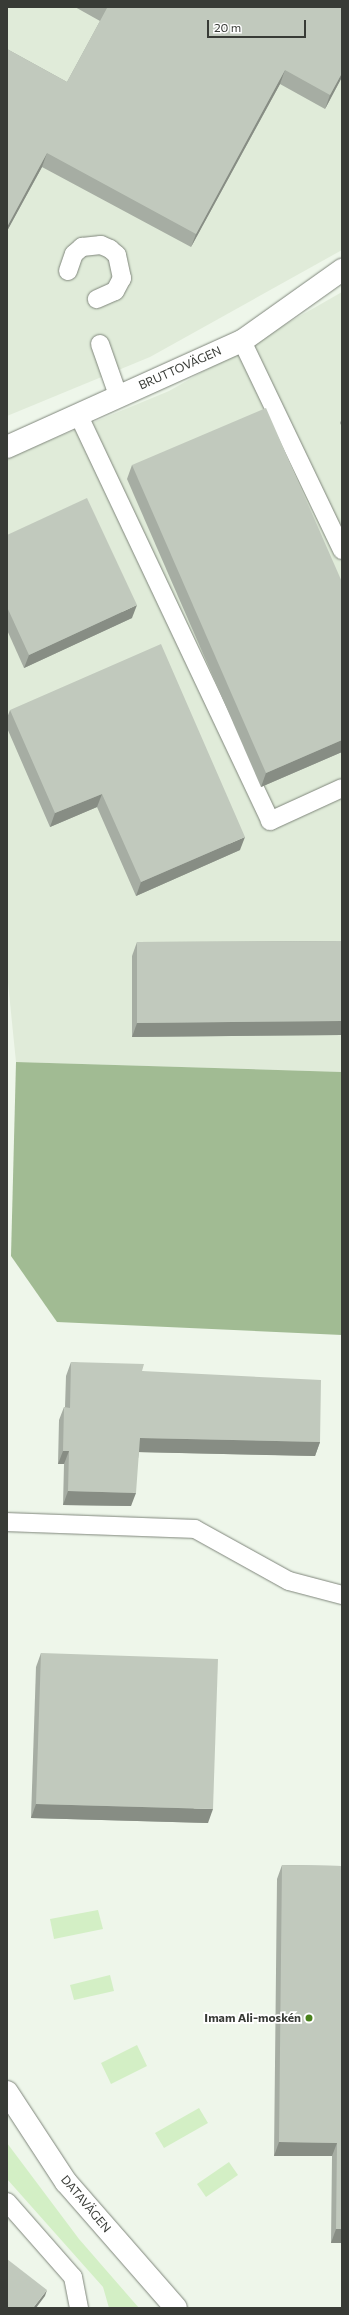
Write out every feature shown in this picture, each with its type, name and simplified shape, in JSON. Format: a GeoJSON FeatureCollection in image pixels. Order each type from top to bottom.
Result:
{"type":"FeatureCollection","features":[{"type":"Feature","properties":{"kind":"street","name":"BRUTTOVÄGEN"},"geometry":{"type":"LineString","coordinates":[[7,447],[118,395],[242,341],[342,270]]}},
{"type":"Feature","properties":{"kind":"street","name":"DATAVÄGEN"},"geometry":{"type":"LineString","coordinates":[[7,2092],[66,2182],[176,2308]]}},
{"type":"Feature","properties":{"kind":"lane"},"geometry":{"type":"LineString","coordinates":[[68,271],[74,254],[82,247],[101,245],[110,249],[122,268],[115,291],[98,299]]}},
{"type":"Feature","properties":{"kind":"lane"},"geometry":{"type":"LineString","coordinates":[[242,341],[342,550]]}},
{"type":"Feature","properties":{"kind":"lane"},"geometry":{"type":"LineString","coordinates":[[100,344],[118,395]]}},
{"type":"Feature","properties":{"kind":"lane"},"geometry":{"type":"LineString","coordinates":[[78,414],[270,821],[342,788]]}},
{"type":"Feature","properties":{"kind":"lane"},"geometry":{"type":"LineString","coordinates":[[7,1522],[194,1528],[289,1581],[342,1594]]}},
{"type":"Feature","properties":{"kind":"lane"},"geometry":{"type":"LineString","coordinates":[[7,2202],[74,2277],[79,2308]]}},
{"type":"Feature","properties":{"kind":"shaded area"},"geometry":{"type":"Polygon","coordinates":[[[7,7],[342,7],[342,250],[150,357],[7,416],[7,7]]]}},
{"type":"Feature","properties":{"kind":"shaded area"},"geometry":{"type":"Polygon","coordinates":[[[342,292],[342,1072],[16,1062],[7,973],[7,458],[169,391],[342,292]]]}},
{"type":"Feature","properties":{"kind":"green space"},"geometry":{"type":"Polygon","coordinates":[[[16,1062],[342,1072],[342,1335],[57,1322],[11,1256],[16,1062]]]}},
{"type":"Feature","properties":{"kind":"green space"},"geometry":{"type":"Polygon","coordinates":[[[98,1910],[103,1929],[54,1939],[50,1919],[98,1910]]]}},
{"type":"Feature","properties":{"kind":"green space"},"geometry":{"type":"Polygon","coordinates":[[[110,1975],[114,1991],[74,2000],[70,1985],[110,1975]]]}},
{"type":"Feature","properties":{"kind":"green space"},"geometry":{"type":"Polygon","coordinates":[[[137,2045],[147,2066],[111,2084],[101,2063],[137,2045]]]}},
{"type":"Feature","properties":{"kind":"green space"},"geometry":{"type":"Polygon","coordinates":[[[199,2108],[208,2123],[164,2148],[155,2133],[199,2108]]]}},
{"type":"Feature","properties":{"kind":"green space"},"geometry":{"type":"Polygon","coordinates":[[[7,2143],[79,2239],[139,2308],[109,2308],[103,2287],[7,2179],[7,2143]]]}},
{"type":"Feature","properties":{"kind":"green space"},"geometry":{"type":"Polygon","coordinates":[[[229,2162],[238,2175],[206,2197],[197,2184],[229,2162]]]}},
{"type":"Feature","properties":{"kind":"building"},"geometry":{"type":"Polygon","coordinates":[[[105,7],[342,7],[342,73],[330,95],[285,70],[196,234],[47,153],[7,227],[7,49],[67,82],[107,8],[105,7]]]}},
{"type":"Feature","properties":{"kind":"building"},"geometry":{"type":"Polygon","coordinates":[[[266,408],[342,582],[342,740],[266,773],[132,465],[266,408]]]}},
{"type":"Feature","properties":{"kind":"building"},"geometry":{"type":"Polygon","coordinates":[[[87,498],[137,605],[29,655],[7,607],[7,535],[87,498]]]}},
{"type":"Feature","properties":{"kind":"building"},"geometry":{"type":"Polygon","coordinates":[[[161,644],[245,837],[141,882],[102,794],[55,813],[10,710],[161,644]]]}},
{"type":"Feature","properties":{"kind":"building"},"geometry":{"type":"Polygon","coordinates":[[[342,941],[342,1021],[137,1023],[137,942],[342,941]]]}},
{"type":"Feature","properties":{"kind":"building"},"geometry":{"type":"Polygon","coordinates":[[[71,1362],[144,1364],[142,1371],[321,1380],[320,1442],[140,1438],[136,1493],[68,1491],[69,1451],[63,1451],[64,1407],[70,1408],[71,1362]]]}},
{"type":"Feature","properties":{"kind":"building"},"geometry":{"type":"Polygon","coordinates":[[[41,1653],[218,1659],[213,1809],[36,1804],[41,1653]]]}},
{"type":"Feature","properties":{"kind":"building","name":"Imam Ali-moskén"},"geometry":{"type":"Polygon","coordinates":[[[282,1865],[342,1866],[342,2229],[336,2229],[337,2143],[279,2142],[282,1865]]]}},
{"type":"Feature","properties":{"kind":"building"},"geometry":{"type":"Polygon","coordinates":[[[7,2259],[47,2290],[33,2308],[7,2308],[7,2259]]]}},
{"type":"Feature","properties":{"kind":"place","name":"Imam Ali-moskén"},"geometry":{"type":"Point","coordinates":[309,2018]}}]}
